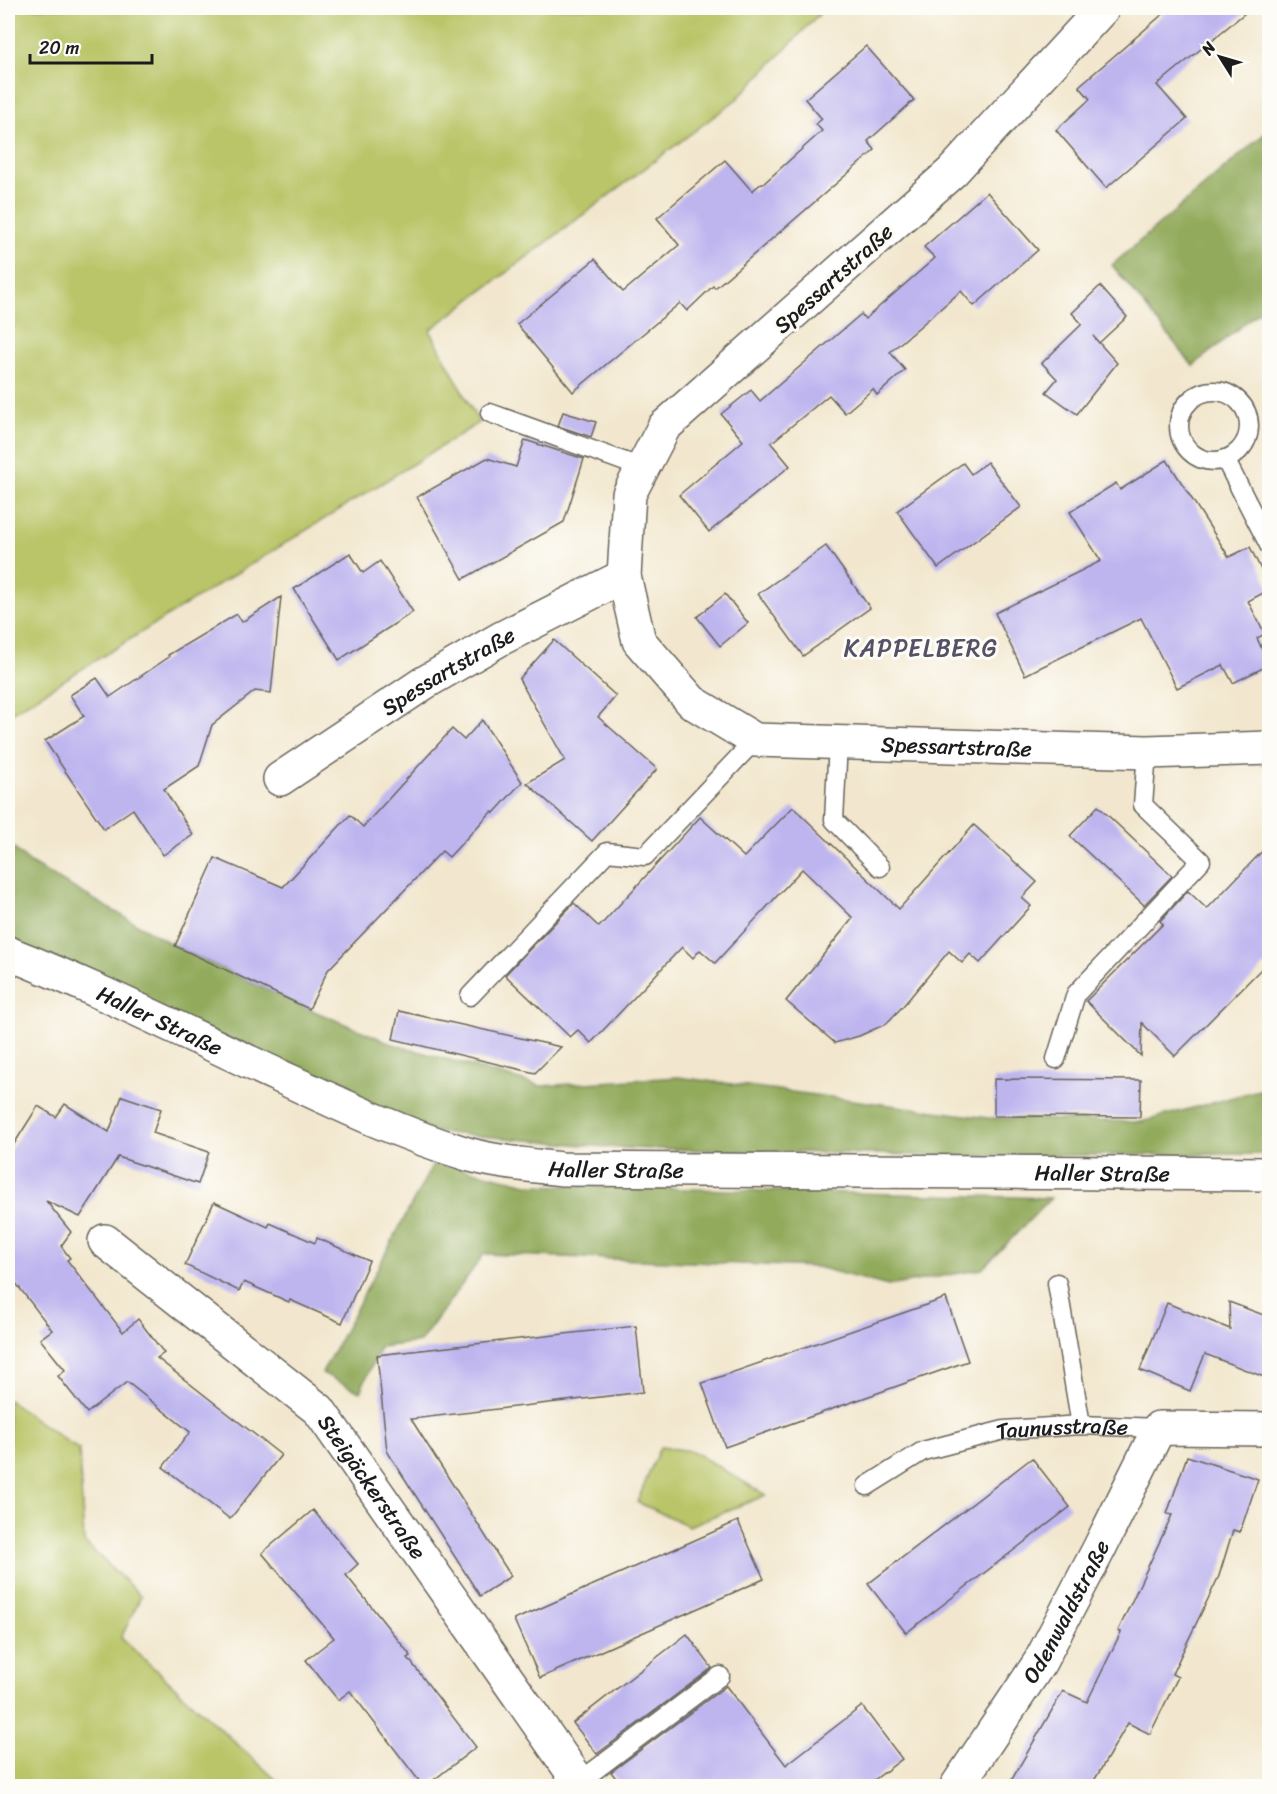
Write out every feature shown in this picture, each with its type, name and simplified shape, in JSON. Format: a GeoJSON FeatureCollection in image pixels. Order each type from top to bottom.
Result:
{"type":"FeatureCollection","features":[{"type":"Feature","properties":{"kind":"street","name":"Spessartstraße"},"geometry":{"type":"LineString","coordinates":[[1103,8],[952,172],[664,428],[629,494],[624,576],[639,641],[692,702],[755,740],[1147,752],[1269,748]]}},
{"type":"Feature","properties":{"kind":"street","name":"Spessartstraße"},"geometry":{"type":"LineString","coordinates":[[280,779],[424,683],[500,639],[624,576]]}},
{"type":"Feature","properties":{"kind":"street","name":"Haller Straße"},"geometry":{"type":"LineString","coordinates":[[8,953],[419,1138],[469,1154],[510,1163],[561,1169],[1269,1174]]}},
{"type":"Feature","properties":{"kind":"street","name":"Steigäckerstraße"},"geometry":{"type":"LineString","coordinates":[[105,1241],[319,1410],[581,1784]]}},
{"type":"Feature","properties":{"kind":"street","name":"Taunusstraße"},"geometry":{"type":"LineString","coordinates":[[1159,1428],[1269,1429]]}},
{"type":"Feature","properties":{"kind":"street","name":"Odenwaldstraße"},"geometry":{"type":"LineString","coordinates":[[957,1786],[1040,1662],[1100,1549],[1159,1428]]}},
{"type":"Feature","properties":{"kind":"lane"},"geometry":{"type":"LineString","coordinates":[[490,413],[642,468]]}},
{"type":"Feature","properties":{"kind":"lane"},"geometry":{"type":"LineString","coordinates":[[1225,459],[1269,547]]}},
{"type":"Feature","properties":{"kind":"lane"},"geometry":{"type":"LineString","coordinates":[[470,996],[607,852],[645,856],[755,740]]}},
{"type":"Feature","properties":{"kind":"lane"},"geometry":{"type":"LineString","coordinates":[[838,743],[834,820],[880,867]]}},
{"type":"Feature","properties":{"kind":"lane"},"geometry":{"type":"LineString","coordinates":[[1056,1059],[1076,994],[1202,861],[1143,805],[1147,752]]}},
{"type":"Feature","properties":{"kind":"lane"},"geometry":{"type":"LineString","coordinates":[[1057,1283],[1081,1425]]}},
{"type":"Feature","properties":{"kind":"lane","name":"Taunusstraße"},"geometry":{"type":"LineString","coordinates":[[867,1486],[923,1451],[1004,1430],[1081,1425],[1159,1428]]}},
{"type":"Feature","properties":{"kind":"lane"},"geometry":{"type":"LineString","coordinates":[[581,1784],[720,1676]]}},
{"type":"Feature","properties":{"kind":"green space"},"geometry":{"type":"Polygon","coordinates":[[[8,8],[825,8],[737,99],[430,330],[479,423],[8,715],[8,8]]]}},
{"type":"Feature","properties":{"kind":"green space"},"geometry":{"type":"Polygon","coordinates":[[[1269,130],[1269,303],[1193,366],[1112,265],[1269,130]]]}},
{"type":"Feature","properties":{"kind":"green space"},"geometry":{"type":"Polygon","coordinates":[[[8,843],[30,863],[175,946],[309,1009],[393,1044],[541,1086],[678,1077],[988,1118],[1141,1122],[1259,1090],[1269,1090],[1269,1154],[963,1156],[618,1148],[434,1132],[8,940],[8,843]]]}},
{"type":"Feature","properties":{"kind":"green space"},"geometry":{"type":"Polygon","coordinates":[[[434,1162],[532,1185],[1051,1198],[982,1269],[888,1286],[817,1267],[484,1254],[420,1342],[380,1347],[360,1392],[322,1373],[434,1162]]]}},
{"type":"Feature","properties":{"kind":"green space"},"geometry":{"type":"Polygon","coordinates":[[[8,1400],[79,1450],[84,1542],[141,1596],[121,1638],[283,1786],[8,1786],[8,1400]]]}},
{"type":"Feature","properties":{"kind":"green space"},"geometry":{"type":"Polygon","coordinates":[[[660,1447],[692,1451],[766,1495],[689,1526],[637,1502],[660,1447]]]}},
{"type":"Feature","properties":{"kind":"building"},"geometry":{"type":"Polygon","coordinates":[[[1170,8],[1251,8],[1157,85],[1187,119],[1106,188],[1056,130],[1090,99],[1079,86],[1170,8]]]}},
{"type":"Feature","properties":{"kind":"building"},"geometry":{"type":"Polygon","coordinates":[[[866,46],[914,100],[868,141],[875,150],[715,288],[713,286],[687,311],[680,303],[573,392],[517,324],[595,259],[623,292],[679,245],[657,218],[725,160],[752,191],[763,184],[822,131],[816,124],[822,119],[805,99],[866,46]]]}},
{"type":"Feature","properties":{"kind":"building"},"geometry":{"type":"Polygon","coordinates":[[[987,192],[1038,250],[974,306],[961,291],[890,352],[905,370],[877,395],[873,389],[845,413],[829,395],[771,443],[790,466],[709,532],[679,495],[743,441],[721,414],[751,390],[760,401],[861,314],[865,319],[935,258],[924,247],[987,192]]]}},
{"type":"Feature","properties":{"kind":"building"},"geometry":{"type":"Polygon","coordinates":[[[1100,286],[1127,317],[1099,343],[1117,363],[1077,414],[1046,392],[1057,379],[1042,363],[1082,324],[1072,313],[1100,286]]]}},
{"type":"Feature","properties":{"kind":"building"},"geometry":{"type":"Polygon","coordinates":[[[563,412],[596,422],[591,437],[558,426],[563,412]]]}},
{"type":"Feature","properties":{"kind":"building"},"geometry":{"type":"Polygon","coordinates":[[[525,440],[584,459],[564,522],[463,579],[417,497],[487,458],[516,467],[525,440]]]}},
{"type":"Feature","properties":{"kind":"building"},"geometry":{"type":"Polygon","coordinates":[[[1167,460],[1229,557],[1250,547],[1269,586],[1269,590],[1248,601],[1265,634],[1257,638],[1269,665],[1233,683],[1223,665],[1177,688],[1141,618],[1025,675],[995,613],[1101,561],[1070,512],[1116,483],[1120,490],[1167,460]]]}},
{"type":"Feature","properties":{"kind":"building"},"geometry":{"type":"Polygon","coordinates":[[[987,462],[1021,507],[938,568],[897,511],[963,463],[971,474],[987,462]]]}},
{"type":"Feature","properties":{"kind":"building"},"geometry":{"type":"Polygon","coordinates":[[[826,546],[870,608],[803,656],[758,594],[826,546]]]}},
{"type":"Feature","properties":{"kind":"building"},"geometry":{"type":"Polygon","coordinates":[[[350,553],[363,573],[380,561],[413,612],[339,660],[294,589],[350,553]]]}},
{"type":"Feature","properties":{"kind":"building"},"geometry":{"type":"Polygon","coordinates":[[[725,594],[748,623],[720,646],[697,617],[725,594]]]}},
{"type":"Feature","properties":{"kind":"building"},"geometry":{"type":"Polygon","coordinates":[[[281,597],[271,693],[255,691],[212,725],[199,766],[164,789],[193,835],[163,855],[133,809],[104,829],[45,741],[84,716],[70,695],[97,678],[110,697],[169,657],[168,655],[237,614],[242,622],[281,597]]]}},
{"type":"Feature","properties":{"kind":"building"},"geometry":{"type":"Polygon","coordinates":[[[554,640],[616,696],[598,717],[657,769],[592,841],[527,783],[565,760],[519,679],[554,640]]]}},
{"type":"Feature","properties":{"kind":"building"},"geometry":{"type":"Polygon","coordinates":[[[482,720],[522,782],[449,857],[442,851],[328,970],[309,1009],[175,946],[215,858],[283,887],[350,815],[363,827],[452,729],[464,740],[482,720]]]}},
{"type":"Feature","properties":{"kind":"building"},"geometry":{"type":"Polygon","coordinates":[[[1098,806],[1172,876],[1144,905],[1070,836],[1098,806]]]}},
{"type":"Feature","properties":{"kind":"building"},"geometry":{"type":"Polygon","coordinates":[[[793,807],[899,909],[974,825],[1037,882],[1022,898],[1031,906],[980,963],[970,954],[962,963],[949,951],[886,1024],[859,1036],[835,1043],[786,1001],[853,918],[802,869],[715,963],[700,950],[693,958],[682,947],[591,1043],[578,1030],[570,1037],[505,975],[574,903],[599,927],[700,817],[744,857],[793,807]]]}},
{"type":"Feature","properties":{"kind":"building"},"geometry":{"type":"Polygon","coordinates":[[[1269,844],[1269,961],[1175,1056],[1142,1023],[1141,1056],[1086,1001],[1163,924],[1160,921],[1188,891],[1207,909],[1269,844]]]}},
{"type":"Feature","properties":{"kind":"building"},"geometry":{"type":"Polygon","coordinates":[[[399,1011],[561,1047],[535,1073],[393,1039],[399,1011]]]}},
{"type":"Feature","properties":{"kind":"building"},"geometry":{"type":"Polygon","coordinates":[[[994,1079],[1141,1080],[1140,1117],[994,1116],[994,1079]]]}},
{"type":"Feature","properties":{"kind":"building"},"geometry":{"type":"Polygon","coordinates":[[[122,1096],[161,1109],[153,1133],[209,1152],[198,1184],[118,1157],[80,1217],[46,1201],[71,1232],[61,1246],[70,1258],[67,1260],[123,1332],[138,1319],[164,1353],[157,1358],[281,1455],[230,1519],[163,1467],[190,1432],[127,1382],[87,1413],[58,1376],[65,1370],[40,1339],[52,1330],[8,1273],[8,1151],[38,1106],[56,1117],[65,1104],[109,1132],[122,1096]]]}},
{"type":"Feature","properties":{"kind":"building"},"geometry":{"type":"Polygon","coordinates":[[[214,1202],[268,1227],[270,1223],[315,1243],[317,1238],[369,1261],[342,1323],[244,1282],[239,1291],[185,1265],[214,1202]]]}},
{"type":"Feature","properties":{"kind":"building"},"geometry":{"type":"Polygon","coordinates":[[[946,1298],[968,1361],[725,1447],[702,1383],[946,1298]]]}},
{"type":"Feature","properties":{"kind":"building"},"geometry":{"type":"Polygon","coordinates":[[[1229,1302],[1269,1317],[1269,1379],[1205,1354],[1190,1391],[1140,1370],[1167,1303],[1230,1329],[1229,1302]]]}},
{"type":"Feature","properties":{"kind":"building"},"geometry":{"type":"Polygon","coordinates":[[[636,1326],[643,1392],[411,1419],[511,1576],[480,1596],[387,1451],[377,1355],[636,1326]]]}},
{"type":"Feature","properties":{"kind":"building"},"geometry":{"type":"Polygon","coordinates":[[[1187,1456],[1258,1479],[1240,1532],[1233,1530],[1219,1576],[1172,1674],[1178,1677],[1150,1734],[1128,1723],[1091,1786],[1008,1786],[1063,1691],[1087,1702],[1121,1632],[1118,1631],[1172,1515],[1167,1514],[1187,1456]]]}},
{"type":"Feature","properties":{"kind":"building"},"geometry":{"type":"Polygon","coordinates":[[[1032,1458],[1070,1507],[906,1633],[868,1584],[1032,1458]]]}},
{"type":"Feature","properties":{"kind":"building"},"geometry":{"type":"Polygon","coordinates":[[[313,1510],[358,1564],[346,1575],[411,1656],[408,1658],[476,1747],[426,1786],[423,1786],[350,1691],[338,1700],[306,1660],[334,1638],[262,1553],[313,1510]]]}},
{"type":"Feature","properties":{"kind":"building"},"geometry":{"type":"Polygon","coordinates":[[[738,1521],[764,1579],[540,1678],[514,1620],[738,1521]]]}},
{"type":"Feature","properties":{"kind":"building"},"geometry":{"type":"Polygon","coordinates":[[[687,1634],[712,1668],[597,1754],[573,1723],[687,1634]]]}},
{"type":"Feature","properties":{"kind":"building"},"geometry":{"type":"Polygon","coordinates":[[[726,1686],[786,1765],[862,1706],[902,1759],[866,1786],[622,1786],[611,1772],[726,1686]]]}},
{"type":"Feature","properties":{"kind":"district","name":"KAPPELBERG"},"geometry":{"type":"Point","coordinates":[921,648]}}]}
